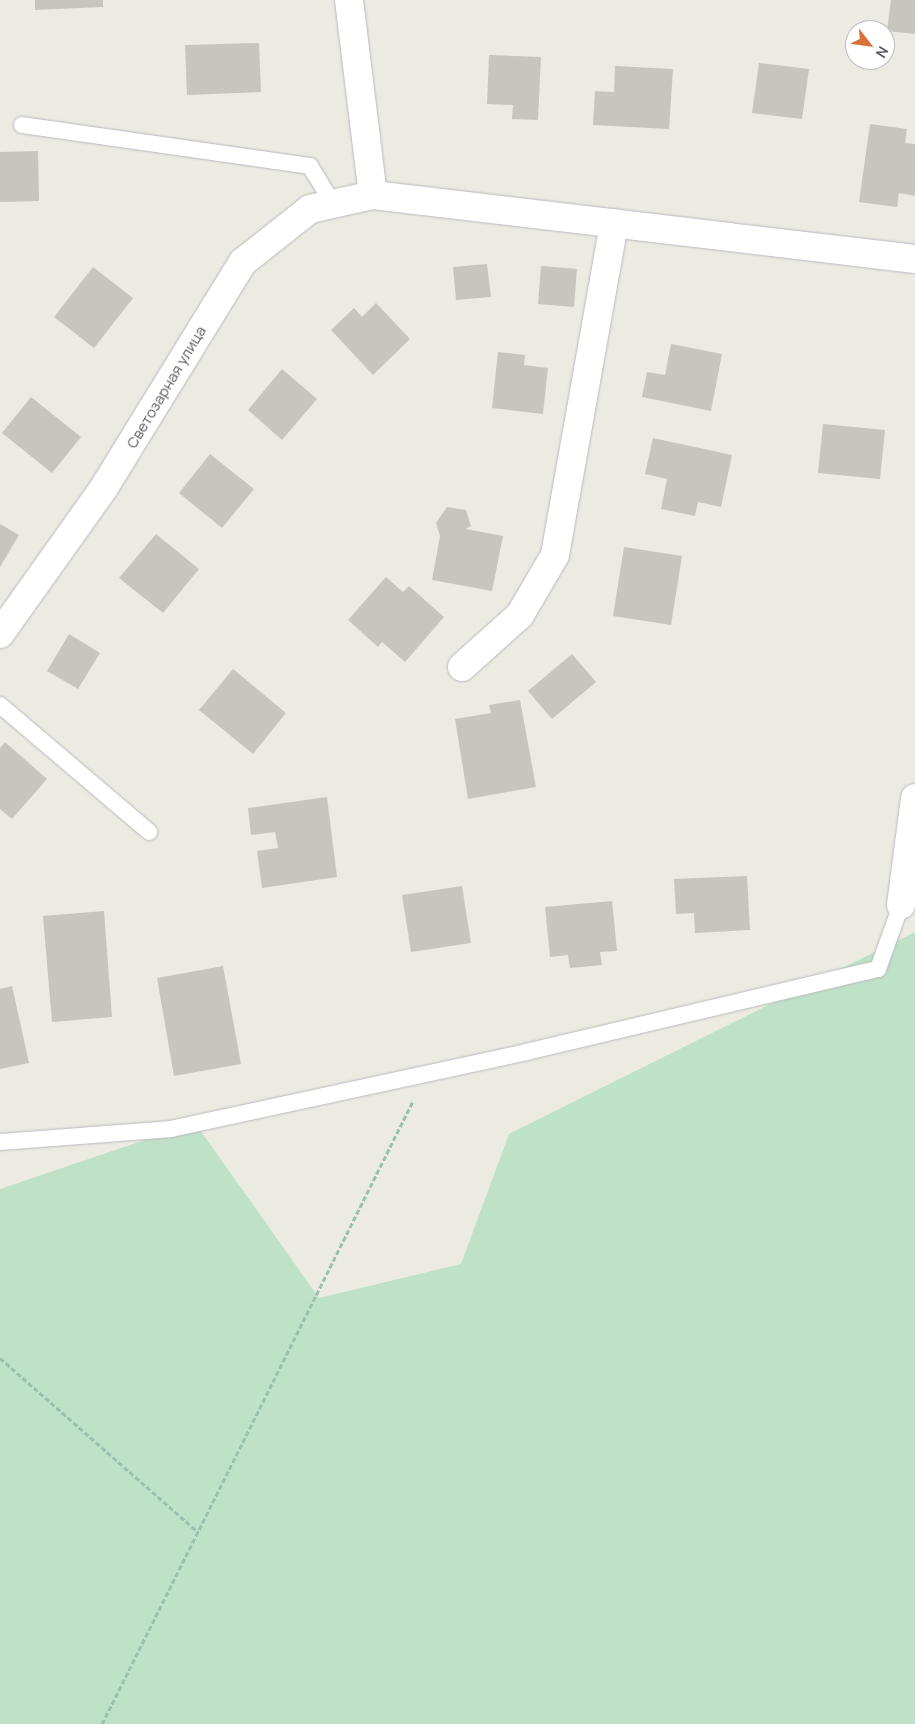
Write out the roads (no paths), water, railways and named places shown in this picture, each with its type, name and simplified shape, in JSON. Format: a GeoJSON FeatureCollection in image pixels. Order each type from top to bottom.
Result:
{"type":"FeatureCollection","features":[{"type":"Feature","properties":{"kind":"street"},"geometry":{"type":"LineString","coordinates":[[349,0],[373,195]]}},
{"type":"Feature","properties":{"kind":"street","name":"Светозарная улица"},"geometry":{"type":"LineString","coordinates":[[0,634],[105,486],[243,262],[310,209],[373,195],[915,259]]}},
{"type":"Feature","properties":{"kind":"street"},"geometry":{"type":"LineString","coordinates":[[462,667],[520,615],[555,555],[614,223]]}},
{"type":"Feature","properties":{"kind":"street"},"geometry":{"type":"LineString","coordinates":[[901,905],[915,798]]}},
{"type":"Feature","properties":{"kind":"lane"},"geometry":{"type":"LineString","coordinates":[[22,125],[310,166],[333,204]]}},
{"type":"Feature","properties":{"kind":"lane"},"geometry":{"type":"LineString","coordinates":[[0,705],[149,832]]}},
{"type":"Feature","properties":{"kind":"lane"},"geometry":{"type":"LineString","coordinates":[[0,1142],[171,1129],[426,1074],[878,969],[901,905]]}}]}
